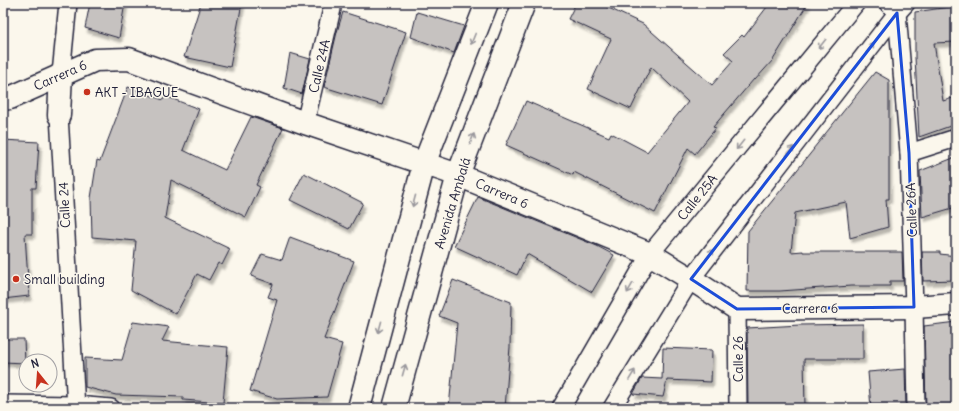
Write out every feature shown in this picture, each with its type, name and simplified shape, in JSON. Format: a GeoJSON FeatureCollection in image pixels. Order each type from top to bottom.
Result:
{"type":"FeatureCollection","features":[{"type":"Feature","properties":{"kind":"street","name":"Calle 24"},"geometry":{"type":"LineString","coordinates":[[68,3],[58,115],[76,406]]}},
{"type":"Feature","properties":{"kind":"street"},"geometry":{"type":"LineString","coordinates":[[359,408],[424,164],[487,3]]}},
{"type":"Feature","properties":{"kind":"street","name":"Avenida Ambalá"},"geometry":{"type":"LineString","coordinates":[[394,408],[458,175],[524,3]]}},
{"type":"Feature","properties":{"kind":"street","name":"Calle 25A"},"geometry":{"type":"LineString","coordinates":[[561,408],[650,254],[856,3]]}},
{"type":"Feature","properties":{"kind":"street"},"geometry":{"type":"LineString","coordinates":[[612,408],[691,279],[897,6]]}},
{"type":"Feature","properties":{"kind":"street","name":"Calle 26A"},"geometry":{"type":"LineString","coordinates":[[897,6],[909,153],[916,408]]}},
{"type":"Feature","properties":{"kind":"street","name":"Calle 24A"},"geometry":{"type":"LineString","coordinates":[[305,123],[332,9]]}},
{"type":"Feature","properties":{"kind":"street","name":"Carrera 6"},"geometry":{"type":"LineString","coordinates":[[3,99],[10,98],[94,60],[128,59],[305,123],[458,175],[650,254],[737,309],[914,307],[956,304]]}},
{"type":"Feature","properties":{"kind":"street"},"geometry":{"type":"LineString","coordinates":[[909,153],[956,138]]}},
{"type":"Feature","properties":{"kind":"street","name":"Calle 26"},"geometry":{"type":"LineString","coordinates":[[737,309],[738,408]]}},
{"type":"Feature","properties":{"kind":"street"},"geometry":{"type":"LineString","coordinates":[[3,404],[111,408]]}},
{"type":"Feature","properties":{"kind":"highlighted area"},"geometry":{"type":"Polygon","coordinates":[[[897,13],[909,153],[914,307],[737,309],[691,279],[897,13]]]}},
{"type":"Feature","properties":{"kind":"building"},"geometry":{"type":"Polygon","coordinates":[[[90,3],[125,3],[119,38],[85,28],[90,3]]]}},
{"type":"Feature","properties":{"kind":"building"},"geometry":{"type":"Polygon","coordinates":[[[201,3],[242,3],[230,67],[184,57],[201,3]]]}},
{"type":"Feature","properties":{"kind":"building"},"geometry":{"type":"Polygon","coordinates":[[[576,3],[598,3],[643,24],[712,85],[733,61],[724,53],[742,35],[744,37],[770,3],[808,3],[773,60],[755,80],[754,79],[713,127],[716,128],[695,154],[688,148],[655,213],[574,172],[573,175],[506,145],[526,101],[609,137],[611,133],[647,152],[688,102],[651,67],[631,109],[588,89],[611,39],[568,19],[576,3]]]}},
{"type":"Feature","properties":{"kind":"building"},"geometry":{"type":"Polygon","coordinates":[[[956,6],[956,42],[934,43],[943,101],[956,97],[956,124],[919,137],[915,57],[915,12],[956,6]]]}},
{"type":"Feature","properties":{"kind":"building"},"geometry":{"type":"Polygon","coordinates":[[[343,12],[406,32],[382,105],[324,87],[343,12]]]}},
{"type":"Feature","properties":{"kind":"building"},"geometry":{"type":"Polygon","coordinates":[[[417,12],[464,26],[454,53],[411,37],[417,12]]]}},
{"type":"Feature","properties":{"kind":"building"},"geometry":{"type":"Polygon","coordinates":[[[290,53],[310,59],[302,94],[284,88],[290,53]]]}},
{"type":"Feature","properties":{"kind":"building"},"geometry":{"type":"Polygon","coordinates":[[[875,72],[889,80],[889,199],[886,199],[888,227],[850,238],[846,202],[795,213],[791,252],[902,252],[903,281],[890,281],[890,286],[851,286],[780,291],[747,291],[748,231],[875,72]]]}},
{"type":"Feature","properties":{"kind":"building"},"geometry":{"type":"Polygon","coordinates":[[[128,87],[163,100],[165,96],[199,109],[183,150],[225,170],[251,117],[283,128],[256,185],[260,187],[246,217],[171,180],[165,218],[230,249],[222,265],[218,263],[209,280],[197,274],[176,314],[131,290],[136,241],[92,237],[91,198],[97,160],[100,161],[128,87]]]}},
{"type":"Feature","properties":{"kind":"building"},"geometry":{"type":"Polygon","coordinates":[[[3,140],[39,142],[36,188],[32,188],[32,234],[25,234],[29,296],[3,299],[3,140]]]}},
{"type":"Feature","properties":{"kind":"building"},"geometry":{"type":"Polygon","coordinates":[[[956,157],[956,207],[922,217],[920,171],[956,157]]]}},
{"type":"Feature","properties":{"kind":"building"},"geometry":{"type":"Polygon","coordinates":[[[304,173],[363,203],[349,229],[290,200],[304,173]]]}},
{"type":"Feature","properties":{"kind":"building"},"geometry":{"type":"Polygon","coordinates":[[[478,197],[597,246],[614,255],[592,292],[527,254],[517,275],[454,246],[478,197]]]}},
{"type":"Feature","properties":{"kind":"building"},"geometry":{"type":"Polygon","coordinates":[[[290,237],[354,261],[324,339],[342,344],[327,397],[277,399],[250,391],[277,300],[268,297],[273,284],[251,276],[262,254],[282,260],[290,237]]]}},
{"type":"Feature","properties":{"kind":"building"},"geometry":{"type":"Polygon","coordinates":[[[922,252],[940,252],[940,254],[956,256],[956,280],[923,281],[922,252]]]}},
{"type":"Feature","properties":{"kind":"building"},"geometry":{"type":"Polygon","coordinates":[[[453,280],[511,302],[510,347],[505,408],[449,408],[457,323],[439,316],[453,280]]]}},
{"type":"Feature","properties":{"kind":"building"},"geometry":{"type":"Polygon","coordinates":[[[133,322],[169,327],[162,341],[228,347],[223,403],[183,400],[183,397],[116,395],[85,387],[85,358],[122,360],[133,322]]]}},
{"type":"Feature","properties":{"kind":"building"},"geometry":{"type":"Polygon","coordinates":[[[956,322],[956,408],[926,408],[924,326],[956,322]]]}},
{"type":"Feature","properties":{"kind":"building"},"geometry":{"type":"Polygon","coordinates":[[[863,324],[863,359],[804,359],[805,408],[748,408],[747,328],[863,324]]]}},
{"type":"Feature","properties":{"kind":"building"},"geometry":{"type":"Polygon","coordinates":[[[3,339],[24,339],[25,353],[18,353],[18,363],[3,362],[3,339]]]}},
{"type":"Feature","properties":{"kind":"building"},"geometry":{"type":"Polygon","coordinates":[[[663,348],[712,350],[711,382],[667,380],[663,397],[633,394],[642,378],[662,379],[663,348]]]}},
{"type":"Feature","properties":{"kind":"building"},"geometry":{"type":"Polygon","coordinates":[[[905,369],[906,408],[871,408],[868,372],[905,369]]]}},
{"type":"Feature","properties":{"kind":"place","name":"AKT - IBAGUE"},"geometry":{"type":"Point","coordinates":[87,92]}},
{"type":"Feature","properties":{"kind":"place","name":"Small building"},"geometry":{"type":"Point","coordinates":[16,279]}}]}
